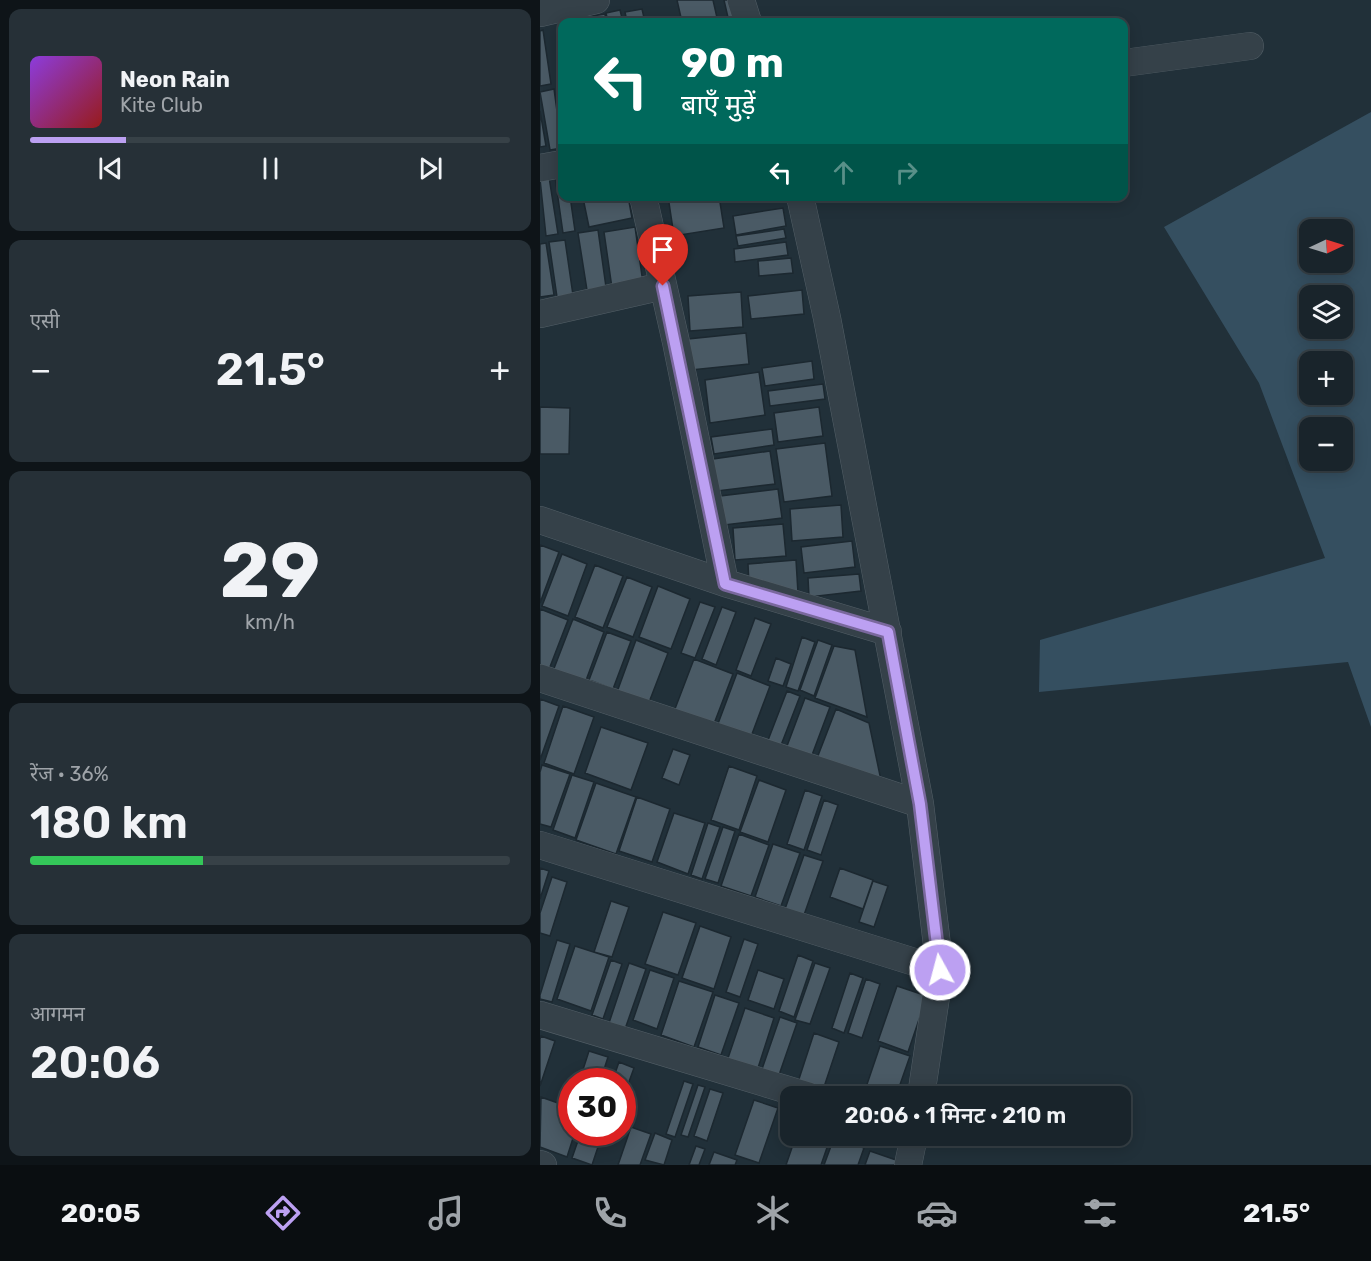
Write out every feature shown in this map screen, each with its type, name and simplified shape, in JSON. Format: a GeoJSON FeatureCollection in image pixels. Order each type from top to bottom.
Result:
{"type":"FeatureCollection","features":[{"type":"Feature","properties":{"kind":"street"},"geometry":{"type":"LineString","coordinates":[[540,13],[596,0]]}},
{"type":"Feature","properties":{"kind":"street"},"geometry":{"type":"LineString","coordinates":[[741,0],[747,18]]}},
{"type":"Feature","properties":{"kind":"street"},"geometry":{"type":"LineString","coordinates":[[1128,62],[1250,46]]}},
{"type":"Feature","properties":{"kind":"street"},"geometry":{"type":"LineString","coordinates":[[540,168],[558,165]]}},
{"type":"Feature","properties":{"kind":"street"},"geometry":{"type":"LineString","coordinates":[[644,201],[725,584]]}},
{"type":"Feature","properties":{"kind":"street"},"geometry":{"type":"LineString","coordinates":[[801,201],[827,318],[920,804],[940,970],[923,1086]]}},
{"type":"Feature","properties":{"kind":"street"},"geometry":{"type":"LineString","coordinates":[[540,314],[663,286]]}},
{"type":"Feature","properties":{"kind":"street"},"geometry":{"type":"LineString","coordinates":[[540,520],[725,584],[888,632]]}},
{"type":"Feature","properties":{"kind":"street"},"geometry":{"type":"LineString","coordinates":[[540,678],[920,804]]}},
{"type":"Feature","properties":{"kind":"street"},"geometry":{"type":"LineString","coordinates":[[540,846],[940,970]]}},
{"type":"Feature","properties":{"kind":"street"},"geometry":{"type":"LineString","coordinates":[[540,1015],[780,1088]]}},
{"type":"Feature","properties":{"kind":"street"},"geometry":{"type":"LineString","coordinates":[[908,1165],[912,1146]]}},
{"type":"Feature","properties":{"kind":"water"},"geometry":{"type":"Polygon","coordinates":[[[1371,112],[1371,727],[1348,662],[1039,692],[1040,640],[1325,558],[1259,383],[1164,227],[1371,112]]]}},
{"type":"Feature","properties":{"kind":"building"},"geometry":{"type":"Polygon","coordinates":[[[677,0],[713,0],[717,18],[681,18],[677,0]]]}},
{"type":"Feature","properties":{"kind":"building"},"geometry":{"type":"Polygon","coordinates":[[[724,0],[736,0],[739,18],[728,18],[724,0]]]}},
{"type":"Feature","properties":{"kind":"building"},"geometry":{"type":"Polygon","coordinates":[[[642,9],[644,18],[626,18],[625,12],[642,9]]]}},
{"type":"Feature","properties":{"kind":"building"},"geometry":{"type":"Polygon","coordinates":[[[620,10],[622,18],[607,18],[606,13],[620,10]]]}},
{"type":"Feature","properties":{"kind":"building"},"geometry":{"type":"Polygon","coordinates":[[[605,14],[606,18],[592,18],[592,16],[605,14]]]}},
{"type":"Feature","properties":{"kind":"building"},"geometry":{"type":"Polygon","coordinates":[[[543,30],[551,84],[540,86],[540,31],[543,30]]]}},
{"type":"Feature","properties":{"kind":"building"},"geometry":{"type":"Polygon","coordinates":[[[554,89],[558,118],[558,149],[550,150],[540,92],[554,89]]]}},
{"type":"Feature","properties":{"kind":"building"},"geometry":{"type":"Polygon","coordinates":[[[540,111],[546,146],[540,147],[540,111]]]}},
{"type":"Feature","properties":{"kind":"building"},"geometry":{"type":"Polygon","coordinates":[[[549,177],[558,234],[546,236],[540,179],[549,177]]]}},
{"type":"Feature","properties":{"kind":"building"},"geometry":{"type":"Polygon","coordinates":[[[555,177],[558,177],[558,198],[555,177]]]}},
{"type":"Feature","properties":{"kind":"building"},"geometry":{"type":"Polygon","coordinates":[[[558,201],[571,201],[575,231],[563,233],[558,201]]]}},
{"type":"Feature","properties":{"kind":"building"},"geometry":{"type":"Polygon","coordinates":[[[584,201],[629,201],[632,218],[589,227],[584,201]]]}},
{"type":"Feature","properties":{"kind":"building"},"geometry":{"type":"Polygon","coordinates":[[[669,201],[720,201],[724,228],[674,236],[669,201]]]}},
{"type":"Feature","properties":{"kind":"building"},"geometry":{"type":"Polygon","coordinates":[[[783,208],[786,226],[736,235],[733,216],[783,208]]]}},
{"type":"Feature","properties":{"kind":"building"},"geometry":{"type":"Polygon","coordinates":[[[635,227],[643,283],[612,288],[604,232],[635,227]]]}},
{"type":"Feature","properties":{"kind":"building"},"geometry":{"type":"Polygon","coordinates":[[[784,229],[786,238],[738,246],[736,236],[784,229]]]}},
{"type":"Feature","properties":{"kind":"building"},"geometry":{"type":"Polygon","coordinates":[[[598,230],[606,287],[587,290],[578,233],[598,230]]]}},
{"type":"Feature","properties":{"kind":"building"},"geometry":{"type":"Polygon","coordinates":[[[565,240],[573,295],[557,297],[549,242],[565,240]]]}},
{"type":"Feature","properties":{"kind":"building"},"geometry":{"type":"Polygon","coordinates":[[[786,242],[788,255],[735,262],[734,249],[786,242]]]}},
{"type":"Feature","properties":{"kind":"building"},"geometry":{"type":"Polygon","coordinates":[[[546,243],[554,295],[540,297],[540,244],[546,243]]]}},
{"type":"Feature","properties":{"kind":"building"},"geometry":{"type":"Polygon","coordinates":[[[791,258],[793,273],[759,276],[758,261],[791,258]]]}},
{"type":"Feature","properties":{"kind":"building"},"geometry":{"type":"Polygon","coordinates":[[[802,290],[804,314],[751,319],[748,296],[802,290]]]}},
{"type":"Feature","properties":{"kind":"building"},"geometry":{"type":"Polygon","coordinates":[[[741,292],[743,327],[690,331],[688,296],[741,292]]]}},
{"type":"Feature","properties":{"kind":"building"},"geometry":{"type":"Polygon","coordinates":[[[746,333],[749,364],[691,370],[688,339],[746,333]]]}},
{"type":"Feature","properties":{"kind":"building"},"geometry":{"type":"Polygon","coordinates":[[[812,361],[814,379],[765,386],[762,368],[812,361]]]}},
{"type":"Feature","properties":{"kind":"building"},"geometry":{"type":"Polygon","coordinates":[[[759,372],[765,415],[710,423],[705,380],[759,372]]]}},
{"type":"Feature","properties":{"kind":"building"},"geometry":{"type":"Polygon","coordinates":[[[823,384],[825,399],[770,406],[768,391],[823,384]]]}},
{"type":"Feature","properties":{"kind":"building"},"geometry":{"type":"Polygon","coordinates":[[[540,407],[570,408],[569,454],[540,454],[540,407]]]}},
{"type":"Feature","properties":{"kind":"building"},"geometry":{"type":"Polygon","coordinates":[[[819,407],[823,436],[778,442],[774,413],[819,407]]]}},
{"type":"Feature","properties":{"kind":"building"},"geometry":{"type":"Polygon","coordinates":[[[772,429],[774,445],[714,454],[711,437],[772,429]]]}},
{"type":"Feature","properties":{"kind":"building"},"geometry":{"type":"Polygon","coordinates":[[[825,443],[832,496],[784,502],[776,449],[825,443]]]}},
{"type":"Feature","properties":{"kind":"building"},"geometry":{"type":"Polygon","coordinates":[[[770,451],[775,484],[717,491],[713,459],[770,451]]]}},
{"type":"Feature","properties":{"kind":"building"},"geometry":{"type":"Polygon","coordinates":[[[778,489],[782,518],[724,525],[720,496],[778,489]]]}},
{"type":"Feature","properties":{"kind":"building"},"geometry":{"type":"Polygon","coordinates":[[[841,505],[843,537],[792,541],[790,509],[841,505]]]}},
{"type":"Feature","properties":{"kind":"building"},"geometry":{"type":"Polygon","coordinates":[[[783,524],[786,556],[735,560],[733,528],[783,524]]]}},
{"type":"Feature","properties":{"kind":"building"},"geometry":{"type":"Polygon","coordinates":[[[852,541],[855,567],[804,573],[801,547],[852,541]]]}},
{"type":"Feature","properties":{"kind":"building"},"geometry":{"type":"Polygon","coordinates":[[[540,545],[559,552],[540,603],[540,545]]]}},
{"type":"Feature","properties":{"kind":"building"},"geometry":{"type":"Polygon","coordinates":[[[562,554],[587,564],[568,616],[542,606],[562,554]]]}},
{"type":"Feature","properties":{"kind":"building"},"geometry":{"type":"Polygon","coordinates":[[[796,560],[798,593],[749,585],[748,564],[796,560]]]}},
{"type":"Feature","properties":{"kind":"building"},"geometry":{"type":"Polygon","coordinates":[[[595,565],[623,576],[603,628],[575,617],[595,565]]]}},
{"type":"Feature","properties":{"kind":"building"},"geometry":{"type":"Polygon","coordinates":[[[859,574],[861,591],[809,597],[808,578],[859,574]]]}},
{"type":"Feature","properties":{"kind":"building"},"geometry":{"type":"Polygon","coordinates":[[[627,577],[652,587],[633,637],[607,627],[627,577]]]}},
{"type":"Feature","properties":{"kind":"building"},"geometry":{"type":"Polygon","coordinates":[[[658,586],[690,599],[671,649],[639,637],[658,586]]]}},
{"type":"Feature","properties":{"kind":"building"},"geometry":{"type":"Polygon","coordinates":[[[700,602],[715,607],[695,658],[681,653],[700,602]]]}},
{"type":"Feature","properties":{"kind":"building"},"geometry":{"type":"Polygon","coordinates":[[[722,607],[736,612],[716,665],[702,659],[722,607]]]}},
{"type":"Feature","properties":{"kind":"building"},"geometry":{"type":"Polygon","coordinates":[[[540,609],[568,620],[548,672],[540,669],[540,609]]]}},
{"type":"Feature","properties":{"kind":"building"},"geometry":{"type":"Polygon","coordinates":[[[755,618],[771,624],[751,676],[736,670],[755,618]]]}},
{"type":"Feature","properties":{"kind":"building"},"geometry":{"type":"Polygon","coordinates":[[[573,619],[604,632],[585,683],[553,671],[573,619]]]}},
{"type":"Feature","properties":{"kind":"building"},"geometry":{"type":"Polygon","coordinates":[[[607,632],[631,641],[613,689],[589,680],[607,632]]]}},
{"type":"Feature","properties":{"kind":"building"},"geometry":{"type":"Polygon","coordinates":[[[802,637],[815,642],[798,691],[786,687],[802,637]]]}},
{"type":"Feature","properties":{"kind":"building"},"geometry":{"type":"Polygon","coordinates":[[[636,640],[668,653],[648,705],[617,692],[636,640]]]}},
{"type":"Feature","properties":{"kind":"building"},"geometry":{"type":"Polygon","coordinates":[[[818,640],[832,645],[814,696],[800,690],[818,640]]]}},
{"type":"Feature","properties":{"kind":"building"},"geometry":{"type":"Polygon","coordinates":[[[834,646],[855,650],[867,717],[815,698],[834,646]]]}},
{"type":"Feature","properties":{"kind":"building"},"geometry":{"type":"Polygon","coordinates":[[[776,658],[791,664],[783,686],[768,681],[776,658]]]}},
{"type":"Feature","properties":{"kind":"building"},"geometry":{"type":"Polygon","coordinates":[[[694,659],[733,674],[712,729],[673,714],[694,659]]]}},
{"type":"Feature","properties":{"kind":"building"},"geometry":{"type":"Polygon","coordinates":[[[737,673],[770,686],[749,742],[716,729],[737,673]]]}},
{"type":"Feature","properties":{"kind":"building"},"geometry":{"type":"Polygon","coordinates":[[[787,691],[800,696],[778,753],[765,748],[787,691]]]}},
{"type":"Feature","properties":{"kind":"building"},"geometry":{"type":"Polygon","coordinates":[[[805,698],[830,707],[809,763],[784,754],[805,698]]]}},
{"type":"Feature","properties":{"kind":"building"},"geometry":{"type":"Polygon","coordinates":[[[540,699],[559,706],[540,760],[540,699]]]}},
{"type":"Feature","properties":{"kind":"building"},"geometry":{"type":"Polygon","coordinates":[[[563,706],[594,717],[574,774],[544,763],[563,706]]]}},
{"type":"Feature","properties":{"kind":"building"},"geometry":{"type":"Polygon","coordinates":[[[836,709],[869,723],[882,785],[814,766],[836,709]]]}},
{"type":"Feature","properties":{"kind":"building"},"geometry":{"type":"Polygon","coordinates":[[[601,727],[648,743],[631,790],[585,773],[601,727]]]}},
{"type":"Feature","properties":{"kind":"building"},"geometry":{"type":"Polygon","coordinates":[[[673,749],[690,755],[679,785],[662,778],[673,749]]]}},
{"type":"Feature","properties":{"kind":"building"},"geometry":{"type":"Polygon","coordinates":[[[542,765],[570,774],[551,827],[540,824],[542,765]]]}},
{"type":"Feature","properties":{"kind":"building"},"geometry":{"type":"Polygon","coordinates":[[[729,766],[757,776],[739,830],[711,820],[729,766]]]}},
{"type":"Feature","properties":{"kind":"building"},"geometry":{"type":"Polygon","coordinates":[[[572,775],[594,782],[575,838],[553,830],[572,775]]]}},
{"type":"Feature","properties":{"kind":"building"},"geometry":{"type":"Polygon","coordinates":[[[759,780],[786,790],[768,842],[740,832],[759,780]]]}},
{"type":"Feature","properties":{"kind":"building"},"geometry":{"type":"Polygon","coordinates":[[[596,783],[636,797],[616,854],[576,840],[596,783]]]}},
{"type":"Feature","properties":{"kind":"building"},"geometry":{"type":"Polygon","coordinates":[[[805,790],[822,796],[804,850],[787,844],[805,790]]]}},
{"type":"Feature","properties":{"kind":"building"},"geometry":{"type":"Polygon","coordinates":[[[637,797],[670,809],[652,862],[619,851],[637,797]]]}},
{"type":"Feature","properties":{"kind":"building"},"geometry":{"type":"Polygon","coordinates":[[[824,800],[838,805],[821,855],[807,850],[824,800]]]}},
{"type":"Feature","properties":{"kind":"building"},"geometry":{"type":"Polygon","coordinates":[[[674,813],[705,823],[688,874],[657,862],[674,813]]]}},
{"type":"Feature","properties":{"kind":"building"},"geometry":{"type":"Polygon","coordinates":[[[708,823],[720,827],[702,879],[691,875],[708,823]]]}},
{"type":"Feature","properties":{"kind":"building"},"geometry":{"type":"Polygon","coordinates":[[[723,827],[735,831],[718,883],[705,879],[723,827]]]}},
{"type":"Feature","properties":{"kind":"building"},"geometry":{"type":"Polygon","coordinates":[[[739,834],[769,845],[751,896],[721,886],[739,834]]]}},
{"type":"Feature","properties":{"kind":"building"},"geometry":{"type":"Polygon","coordinates":[[[773,844],[800,853],[781,906],[755,897],[773,844]]]}},
{"type":"Feature","properties":{"kind":"building"},"geometry":{"type":"Polygon","coordinates":[[[804,855],[823,861],[804,915],[785,909],[804,855]]]}},
{"type":"Feature","properties":{"kind":"building"},"geometry":{"type":"Polygon","coordinates":[[[540,868],[549,871],[540,899],[540,868]]]}},
{"type":"Feature","properties":{"kind":"building"},"geometry":{"type":"Polygon","coordinates":[[[840,868],[873,880],[863,909],[830,897],[840,868]]]}},
{"type":"Feature","properties":{"kind":"building"},"geometry":{"type":"Polygon","coordinates":[[[552,877],[567,882],[550,936],[540,933],[540,913],[552,877]]]}},
{"type":"Feature","properties":{"kind":"building"},"geometry":{"type":"Polygon","coordinates":[[[873,881],[888,886],[874,927],[859,922],[873,881]]]}},
{"type":"Feature","properties":{"kind":"building"},"geometry":{"type":"Polygon","coordinates":[[[611,901],[629,907],[612,957],[594,952],[611,901]]]}},
{"type":"Feature","properties":{"kind":"building"},"geometry":{"type":"Polygon","coordinates":[[[663,912],[696,923],[678,975],[645,964],[663,912]]]}},
{"type":"Feature","properties":{"kind":"building"},"geometry":{"type":"Polygon","coordinates":[[[700,926],[731,937],[714,989],[682,978],[700,926]]]}},
{"type":"Feature","properties":{"kind":"building"},"geometry":{"type":"Polygon","coordinates":[[[744,939],[758,944],[740,997],[726,992],[744,939]]]}},
{"type":"Feature","properties":{"kind":"building"},"geometry":{"type":"Polygon","coordinates":[[[557,940],[570,944],[552,1002],[540,999],[540,995],[557,940]]]}},
{"type":"Feature","properties":{"kind":"building"},"geometry":{"type":"Polygon","coordinates":[[[575,946],[609,957],[591,1011],[557,999],[575,946]]]}},
{"type":"Feature","properties":{"kind":"building"},"geometry":{"type":"Polygon","coordinates":[[[798,955],[813,961],[794,1017],[779,1011],[798,955]]]}},
{"type":"Feature","properties":{"kind":"building"},"geometry":{"type":"Polygon","coordinates":[[[611,960],[622,964],[603,1019],[592,1015],[611,960]]]}},
{"type":"Feature","properties":{"kind":"building"},"geometry":{"type":"Polygon","coordinates":[[[629,963],[646,969],[624,1032],[608,1026],[629,963]]]}},
{"type":"Feature","properties":{"kind":"building"},"geometry":{"type":"Polygon","coordinates":[[[815,963],[830,968],[810,1024],[795,1020],[815,963]]]}},
{"type":"Feature","properties":{"kind":"building"},"geometry":{"type":"Polygon","coordinates":[[[650,970],[674,978],[657,1029],[633,1020],[650,970]]]}},
{"type":"Feature","properties":{"kind":"building"},"geometry":{"type":"Polygon","coordinates":[[[758,970],[784,979],[774,1009],[748,1000],[758,970]]]}},
{"type":"Feature","properties":{"kind":"building"},"geometry":{"type":"Polygon","coordinates":[[[850,973],[863,978],[844,1033],[832,1028],[850,973]]]}},
{"type":"Feature","properties":{"kind":"building"},"geometry":{"type":"Polygon","coordinates":[[[866,979],[880,984],[862,1038],[848,1033],[866,979]]]}},
{"type":"Feature","properties":{"kind":"building"},"geometry":{"type":"Polygon","coordinates":[[[679,981],[713,992],[694,1047],[661,1035],[679,981]]]}},
{"type":"Feature","properties":{"kind":"building"},"geometry":{"type":"Polygon","coordinates":[[[897,986],[927,996],[908,1052],[878,1041],[897,986]]]}},
{"type":"Feature","properties":{"kind":"building"},"geometry":{"type":"Polygon","coordinates":[[[715,995],[739,1003],[721,1055],[698,1047],[715,995]]]}},
{"type":"Feature","properties":{"kind":"building"},"geometry":{"type":"Polygon","coordinates":[[[745,1008],[774,1018],[757,1071],[727,1061],[745,1008]]]}},
{"type":"Feature","properties":{"kind":"building"},"geometry":{"type":"Polygon","coordinates":[[[780,1017],[797,1023],[779,1075],[762,1069],[780,1017]]]}},
{"type":"Feature","properties":{"kind":"building"},"geometry":{"type":"Polygon","coordinates":[[[814,1033],[839,1042],[824,1086],[797,1085],[814,1033]]]}},
{"type":"Feature","properties":{"kind":"building"},"geometry":{"type":"Polygon","coordinates":[[[541,1036],[555,1041],[540,1086],[540,1039],[541,1036]]]}},
{"type":"Feature","properties":{"kind":"building"},"geometry":{"type":"Polygon","coordinates":[[[880,1046],[910,1056],[900,1086],[866,1086],[880,1046]]]}},
{"type":"Feature","properties":{"kind":"building"},"geometry":{"type":"Polygon","coordinates":[[[589,1051],[608,1057],[604,1068],[584,1068],[589,1051]]]}},
{"type":"Feature","properties":{"kind":"building"},"geometry":{"type":"Polygon","coordinates":[[[619,1062],[634,1068],[617,1068],[619,1062]]]}},
{"type":"Feature","properties":{"kind":"building"},"geometry":{"type":"Polygon","coordinates":[[[684,1081],[693,1084],[675,1137],[666,1134],[684,1081]]]}},
{"type":"Feature","properties":{"kind":"building"},"geometry":{"type":"Polygon","coordinates":[[[698,1085],[705,1087],[688,1137],[681,1135],[698,1085]]]}},
{"type":"Feature","properties":{"kind":"building"},"geometry":{"type":"Polygon","coordinates":[[[710,1089],[723,1093],[707,1141],[694,1136],[710,1089]]]}},
{"type":"Feature","properties":{"kind":"building"},"geometry":{"type":"Polygon","coordinates":[[[541,1097],[558,1103],[558,1146],[571,1146],[567,1157],[540,1147],[541,1097]]]}},
{"type":"Feature","properties":{"kind":"building"},"geometry":{"type":"Polygon","coordinates":[[[754,1100],[778,1108],[759,1163],[735,1155],[754,1100]]]}},
{"type":"Feature","properties":{"kind":"building"},"geometry":{"type":"Polygon","coordinates":[[[636,1129],[651,1134],[640,1165],[618,1165],[624,1146],[636,1146],[636,1129]]]}},
{"type":"Feature","properties":{"kind":"building"},"geometry":{"type":"Polygon","coordinates":[[[655,1133],[672,1140],[664,1165],[645,1160],[655,1133]]]}},
{"type":"Feature","properties":{"kind":"building"},"geometry":{"type":"Polygon","coordinates":[[[576,1146],[598,1146],[592,1165],[572,1158],[576,1146]]]}},
{"type":"Feature","properties":{"kind":"building"},"geometry":{"type":"Polygon","coordinates":[[[696,1146],[705,1149],[699,1165],[689,1165],[696,1146]]]}},
{"type":"Feature","properties":{"kind":"building"},"geometry":{"type":"Polygon","coordinates":[[[793,1146],[828,1146],[821,1165],[786,1165],[793,1146]]]}},
{"type":"Feature","properties":{"kind":"building"},"geometry":{"type":"Polygon","coordinates":[[[831,1146],[864,1148],[858,1165],[824,1165],[831,1146]]]}},
{"type":"Feature","properties":{"kind":"building"},"geometry":{"type":"Polygon","coordinates":[[[870,1151],[899,1161],[897,1165],[865,1165],[870,1151]]]}},
{"type":"Feature","properties":{"kind":"building"},"geometry":{"type":"Polygon","coordinates":[[[714,1152],[737,1160],[735,1165],[709,1165],[714,1152]]]}},
{"type":"Feature","properties":{"kind":"route"},"geometry":{"type":"LineString","coordinates":[[663,286],[725,584],[888,632],[920,804],[940,970]]}}]}
